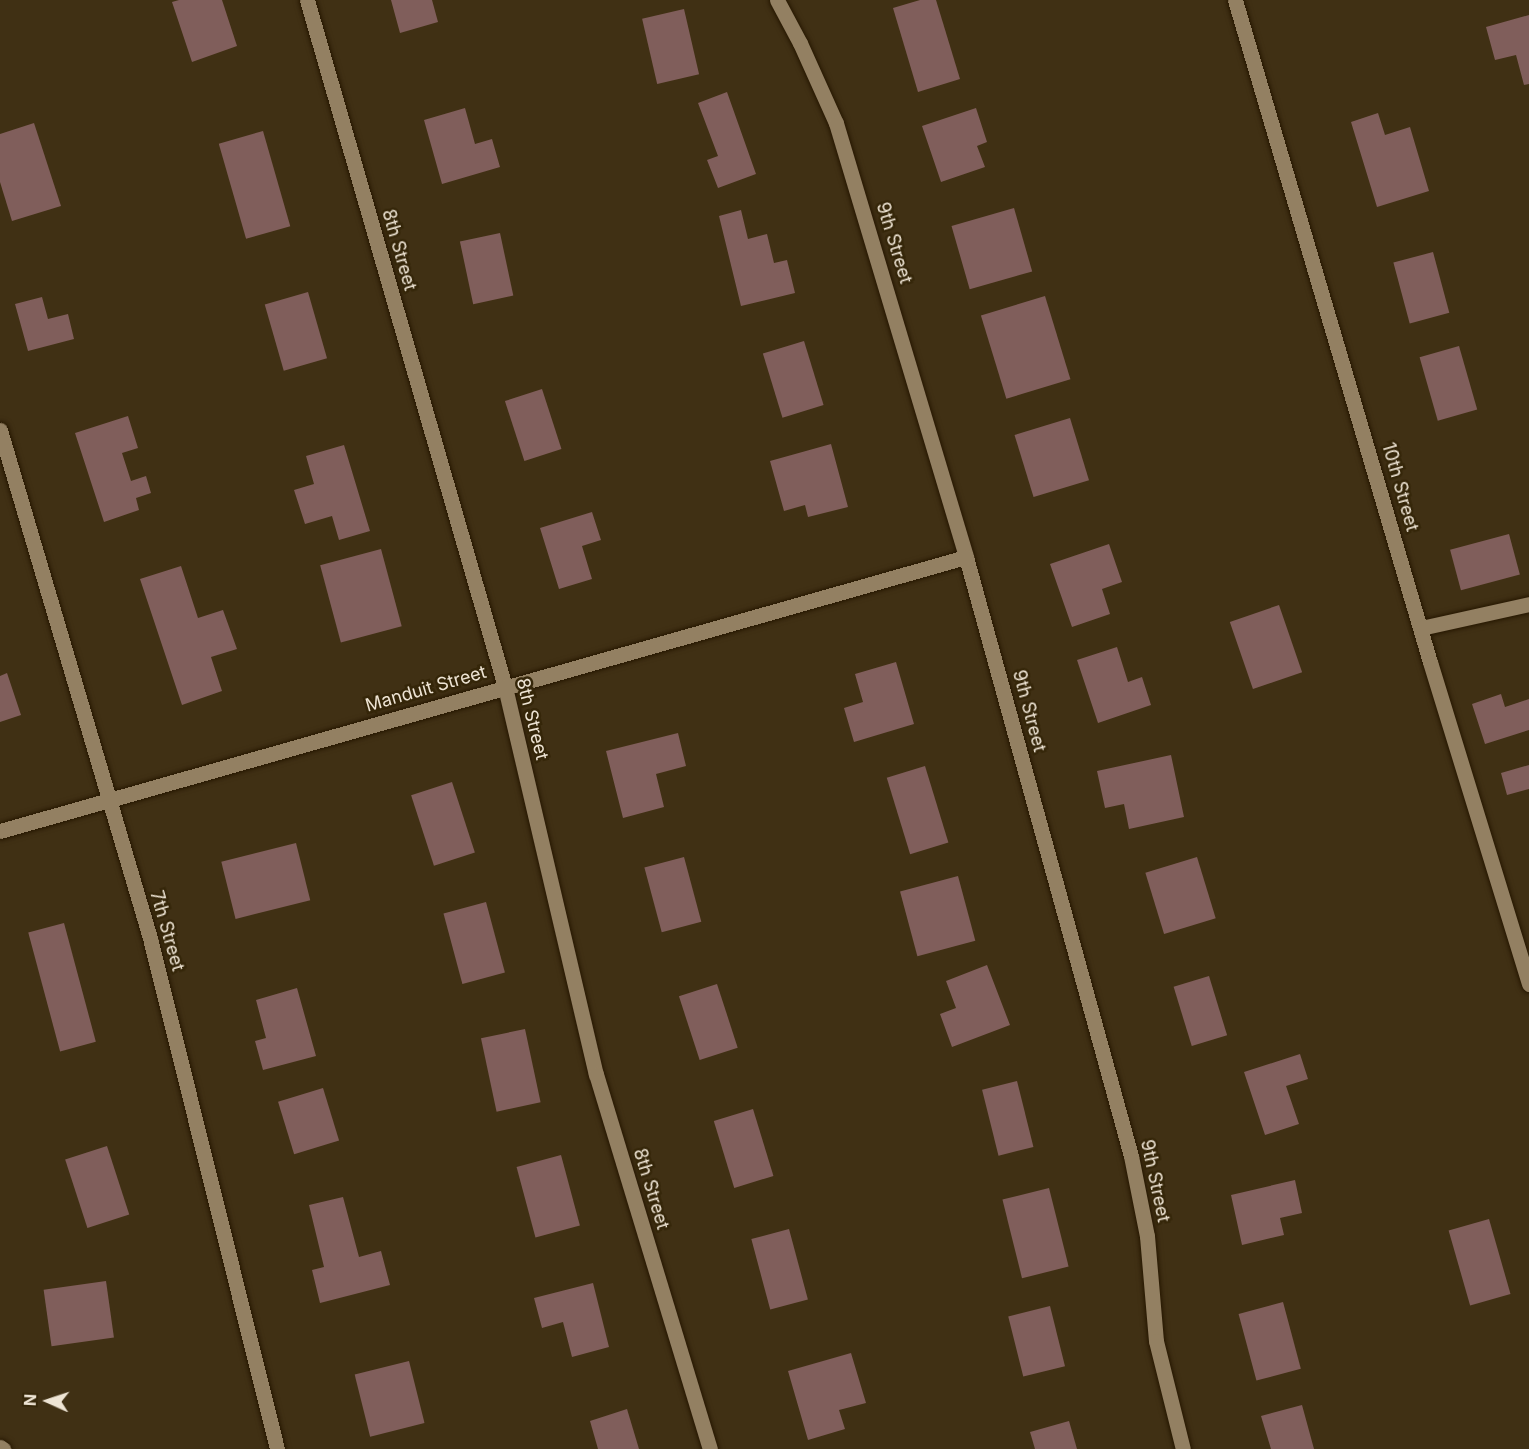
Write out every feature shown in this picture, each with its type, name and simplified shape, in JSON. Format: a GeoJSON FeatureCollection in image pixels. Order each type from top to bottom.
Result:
{"type":"FeatureCollection","features":[{"type":"Feature","properties":{"kind":"street","name":"8th Street"},"geometry":{"type":"LineString","coordinates":[[307,0],[505,687],[596,1074],[710,1449]]}},
{"type":"Feature","properties":{"kind":"street","name":"9th Street"},"geometry":{"type":"LineString","coordinates":[[777,0],[800,43],[836,123],[966,556],[1131,1156],[1147,1236],[1156,1341],[1183,1449]]}},
{"type":"Feature","properties":{"kind":"street","name":"10th Street"},"geometry":{"type":"LineString","coordinates":[[1235,0],[1529,984]]}},
{"type":"Feature","properties":{"kind":"street","name":"7th Street"},"geometry":{"type":"LineString","coordinates":[[0,430],[150,938],[277,1449]]}},
{"type":"Feature","properties":{"kind":"street","name":"Manduit Street"},"geometry":{"type":"LineString","coordinates":[[0,831],[966,556]]}},
{"type":"Feature","properties":{"kind":"street"},"geometry":{"type":"LineString","coordinates":[[1421,628],[1529,604]]}},
{"type":"Feature","properties":{"kind":"building"},"geometry":{"type":"Polygon","coordinates":[[[222,0],[237,46],[192,62],[172,2],[222,0]]]}},
{"type":"Feature","properties":{"kind":"building"},"geometry":{"type":"Polygon","coordinates":[[[391,0],[432,0],[438,22],[400,33],[391,0]]]}},
{"type":"Feature","properties":{"kind":"building"},"geometry":{"type":"Polygon","coordinates":[[[920,0],[936,0],[960,79],[918,92],[893,8],[920,0]]]}},
{"type":"Feature","properties":{"kind":"building"},"geometry":{"type":"Polygon","coordinates":[[[684,9],[699,74],[657,84],[642,19],[684,9]]]}},
{"type":"Feature","properties":{"kind":"building"},"geometry":{"type":"Polygon","coordinates":[[[1529,15],[1529,84],[1524,85],[1516,55],[1495,60],[1486,27],[1529,15]]]}},
{"type":"Feature","properties":{"kind":"building"},"geometry":{"type":"Polygon","coordinates":[[[727,92],[756,174],[718,188],[707,160],[718,156],[698,103],[727,92]]]}},
{"type":"Feature","properties":{"kind":"building"},"geometry":{"type":"Polygon","coordinates":[[[465,108],[475,144],[492,139],[500,167],[442,184],[424,120],[465,108]]]}},
{"type":"Feature","properties":{"kind":"building"},"geometry":{"type":"Polygon","coordinates":[[[976,108],[987,142],[977,146],[985,167],[941,182],[922,126],[976,108]]]}},
{"type":"Feature","properties":{"kind":"building"},"geometry":{"type":"Polygon","coordinates":[[[1378,113],[1385,135],[1410,127],[1429,191],[1377,207],[1351,122],[1378,113]]]}},
{"type":"Feature","properties":{"kind":"building"},"geometry":{"type":"Polygon","coordinates":[[[34,123],[61,206],[12,221],[0,182],[0,134],[34,123]]]}},
{"type":"Feature","properties":{"kind":"building"},"geometry":{"type":"Polygon","coordinates":[[[263,131],[290,226],[246,239],[219,144],[263,131]]]}},
{"type":"Feature","properties":{"kind":"building"},"geometry":{"type":"Polygon","coordinates":[[[1014,208],[1032,271],[970,289],[952,226],[1014,208]]]}},
{"type":"Feature","properties":{"kind":"building"},"geometry":{"type":"Polygon","coordinates":[[[741,210],[748,239],[767,234],[774,263],[787,260],[795,293],[741,306],[719,216],[741,210]]]}},
{"type":"Feature","properties":{"kind":"building"},"geometry":{"type":"Polygon","coordinates":[[[500,233],[513,296],[473,304],[460,242],[500,233]]]}},
{"type":"Feature","properties":{"kind":"building"},"geometry":{"type":"Polygon","coordinates":[[[1433,252],[1449,313],[1410,323],[1393,263],[1433,252]]]}},
{"type":"Feature","properties":{"kind":"building"},"geometry":{"type":"Polygon","coordinates":[[[308,292],[327,358],[284,371],[265,304],[308,292]]]}},
{"type":"Feature","properties":{"kind":"building"},"geometry":{"type":"Polygon","coordinates":[[[1045,296],[1070,379],[1006,399],[981,316],[1045,296]]]}},
{"type":"Feature","properties":{"kind":"building"},"geometry":{"type":"Polygon","coordinates":[[[42,297],[48,319],[68,314],[74,339],[28,351],[15,304],[42,297]]]}},
{"type":"Feature","properties":{"kind":"building"},"geometry":{"type":"Polygon","coordinates":[[[804,341],[824,405],[782,418],[763,354],[804,341]]]}},
{"type":"Feature","properties":{"kind":"building"},"geometry":{"type":"Polygon","coordinates":[[[1459,346],[1477,409],[1438,421],[1420,357],[1459,346]]]}},
{"type":"Feature","properties":{"kind":"building"},"geometry":{"type":"Polygon","coordinates":[[[542,389],[561,449],[524,461],[505,401],[542,389]]]}},
{"type":"Feature","properties":{"kind":"building"},"geometry":{"type":"Polygon","coordinates":[[[128,416],[138,448],[122,453],[131,481],[146,476],[151,493],[136,498],[139,510],[104,522],[75,433],[128,416]]]}},
{"type":"Feature","properties":{"kind":"building"},"geometry":{"type":"Polygon","coordinates":[[[1070,418],[1089,480],[1034,497],[1015,435],[1070,418]]]}},
{"type":"Feature","properties":{"kind":"building"},"geometry":{"type":"Polygon","coordinates":[[[831,444],[848,507],[808,517],[805,505],[784,511],[770,461],[831,444]]]}},
{"type":"Feature","properties":{"kind":"building"},"geometry":{"type":"Polygon","coordinates":[[[344,445],[370,531],[339,540],[332,516],[305,524],[294,490],[314,484],[306,456],[344,445]]]}},
{"type":"Feature","properties":{"kind":"building"},"geometry":{"type":"Polygon","coordinates":[[[592,512],[601,540],[582,546],[592,579],[559,589],[540,528],[592,512]]]}},
{"type":"Feature","properties":{"kind":"building"},"geometry":{"type":"Polygon","coordinates":[[[1509,534],[1520,575],[1461,590],[1450,550],[1509,534]]]}},
{"type":"Feature","properties":{"kind":"building"},"geometry":{"type":"Polygon","coordinates":[[[1109,544],[1122,582],[1102,589],[1110,614],[1072,627],[1050,564],[1109,544]]]}},
{"type":"Feature","properties":{"kind":"building"},"geometry":{"type":"Polygon","coordinates":[[[381,549],[402,626],[341,643],[320,565],[381,549]]]}},
{"type":"Feature","properties":{"kind":"building"},"geometry":{"type":"Polygon","coordinates":[[[181,566],[198,618],[223,610],[237,649],[211,657],[222,691],[182,705],[140,579],[181,566]]]}},
{"type":"Feature","properties":{"kind":"building"},"geometry":{"type":"Polygon","coordinates":[[[1279,605],[1302,672],[1253,689],[1230,622],[1279,605]]]}},
{"type":"Feature","properties":{"kind":"building"},"geometry":{"type":"Polygon","coordinates":[[[1117,647],[1128,682],[1142,677],[1151,705],[1098,723],[1077,660],[1117,647]]]}},
{"type":"Feature","properties":{"kind":"building"},"geometry":{"type":"Polygon","coordinates":[[[896,662],[914,724],[854,742],[844,708],[863,702],[855,674],[896,662]]]}},
{"type":"Feature","properties":{"kind":"building"},"geometry":{"type":"Polygon","coordinates":[[[7,673],[21,715],[0,722],[0,676],[7,673]]]}},
{"type":"Feature","properties":{"kind":"building"},"geometry":{"type":"Polygon","coordinates":[[[1501,694],[1505,707],[1529,699],[1529,730],[1485,744],[1472,704],[1501,694]]]}},
{"type":"Feature","properties":{"kind":"building"},"geometry":{"type":"Polygon","coordinates":[[[678,733],[686,766],[656,774],[664,807],[623,818],[606,751],[678,733]]]}},
{"type":"Feature","properties":{"kind":"building"},"geometry":{"type":"Polygon","coordinates":[[[1171,755],[1184,817],[1129,829],[1124,804],[1105,808],[1097,771],[1171,755]]]}},
{"type":"Feature","properties":{"kind":"building"},"geometry":{"type":"Polygon","coordinates":[[[1529,765],[1529,789],[1507,795],[1501,773],[1529,765]]]}},
{"type":"Feature","properties":{"kind":"building"},"geometry":{"type":"Polygon","coordinates":[[[925,766],[948,843],[910,854],[887,778],[925,766]]]}},
{"type":"Feature","properties":{"kind":"building"},"geometry":{"type":"Polygon","coordinates":[[[452,782],[475,852],[434,866],[411,795],[452,782]]]}},
{"type":"Feature","properties":{"kind":"building"},"geometry":{"type":"Polygon","coordinates":[[[296,843],[310,900],[236,919],[221,862],[296,843]]]}},
{"type":"Feature","properties":{"kind":"building"},"geometry":{"type":"Polygon","coordinates":[[[684,857],[701,922],[662,932],[644,868],[684,857]]]}},
{"type":"Feature","properties":{"kind":"building"},"geometry":{"type":"Polygon","coordinates":[[[1197,857],[1216,918],[1164,934],[1145,873],[1197,857]]]}},
{"type":"Feature","properties":{"kind":"building"},"geometry":{"type":"Polygon","coordinates":[[[958,876],[975,941],[917,956],[900,892],[958,876]]]}},
{"type":"Feature","properties":{"kind":"building"},"geometry":{"type":"Polygon","coordinates":[[[486,902],[505,973],[462,984],[443,913],[486,902]]]}},
{"type":"Feature","properties":{"kind":"building"},"geometry":{"type":"Polygon","coordinates":[[[64,923],[96,1042],[60,1051],[28,933],[64,923]]]}},
{"type":"Feature","properties":{"kind":"building"},"geometry":{"type":"Polygon","coordinates":[[[987,965],[1010,1025],[952,1047],[940,1014],[956,1008],[946,981],[987,965]]]}},
{"type":"Feature","properties":{"kind":"building"},"geometry":{"type":"Polygon","coordinates":[[[1209,976],[1227,1035],[1192,1046],[1174,987],[1209,976]]]}},
{"type":"Feature","properties":{"kind":"building"},"geometry":{"type":"Polygon","coordinates":[[[717,984],[738,1048],[700,1060],[679,996],[717,984]]]}},
{"type":"Feature","properties":{"kind":"building"},"geometry":{"type":"Polygon","coordinates":[[[297,988],[316,1056],[263,1070],[255,1041],[266,1038],[256,1000],[297,988]]]}},
{"type":"Feature","properties":{"kind":"building"},"geometry":{"type":"Polygon","coordinates":[[[525,1029],[541,1102],[497,1112],[481,1038],[525,1029]]]}},
{"type":"Feature","properties":{"kind":"building"},"geometry":{"type":"Polygon","coordinates":[[[1300,1054],[1308,1079],[1286,1086],[1299,1124],[1265,1135],[1244,1072],[1300,1054]]]}},
{"type":"Feature","properties":{"kind":"building"},"geometry":{"type":"Polygon","coordinates":[[[1017,1081],[1033,1147],[999,1156],[982,1090],[1017,1081]]]}},
{"type":"Feature","properties":{"kind":"building"},"geometry":{"type":"Polygon","coordinates":[[[323,1088],[339,1141],[294,1154],[278,1102],[323,1088]]]}},
{"type":"Feature","properties":{"kind":"building"},"geometry":{"type":"Polygon","coordinates":[[[753,1109],[773,1176],[734,1188],[714,1121],[753,1109]]]}},
{"type":"Feature","properties":{"kind":"building"},"geometry":{"type":"Polygon","coordinates":[[[107,1146],[129,1214],[87,1228],[65,1160],[107,1146]]]}},
{"type":"Feature","properties":{"kind":"building"},"geometry":{"type":"Polygon","coordinates":[[[561,1155],[580,1226],[535,1237],[517,1167],[561,1155]]]}},
{"type":"Feature","properties":{"kind":"building"},"geometry":{"type":"Polygon","coordinates":[[[1295,1180],[1302,1213],[1280,1218],[1284,1235],[1242,1245],[1231,1195],[1295,1180]]]}},
{"type":"Feature","properties":{"kind":"building"},"geometry":{"type":"Polygon","coordinates":[[[1049,1188],[1069,1267],[1022,1278],[1002,1200],[1049,1188]]]}},
{"type":"Feature","properties":{"kind":"building"},"geometry":{"type":"Polygon","coordinates":[[[343,1197],[359,1257],[381,1251],[390,1285],[320,1303],[312,1270],[324,1267],[309,1205],[343,1197]]]}},
{"type":"Feature","properties":{"kind":"building"},"geometry":{"type":"Polygon","coordinates":[[[1489,1219],[1510,1294],[1470,1306],[1449,1231],[1489,1219]]]}},
{"type":"Feature","properties":{"kind":"building"},"geometry":{"type":"Polygon","coordinates":[[[789,1229],[808,1300],[770,1310],[751,1239],[789,1229]]]}},
{"type":"Feature","properties":{"kind":"building"},"geometry":{"type":"Polygon","coordinates":[[[106,1281],[114,1337],[52,1346],[44,1290],[106,1281]]]}},
{"type":"Feature","properties":{"kind":"building"},"geometry":{"type":"Polygon","coordinates":[[[593,1283],[609,1347],[572,1357],[563,1322],[542,1328],[534,1298],[593,1283]]]}},
{"type":"Feature","properties":{"kind":"building"},"geometry":{"type":"Polygon","coordinates":[[[1283,1302],[1301,1369],[1256,1381],[1239,1314],[1283,1302]]]}},
{"type":"Feature","properties":{"kind":"building"},"geometry":{"type":"Polygon","coordinates":[[[1050,1306],[1065,1366],[1023,1377],[1008,1316],[1050,1306]]]}},
{"type":"Feature","properties":{"kind":"building"},"geometry":{"type":"Polygon","coordinates":[[[851,1353],[866,1403],[839,1410],[845,1429],[808,1440],[788,1371],[851,1353]]]}},
{"type":"Feature","properties":{"kind":"building"},"geometry":{"type":"Polygon","coordinates":[[[409,1361],[424,1423],[370,1437],[355,1375],[409,1361]]]}},
{"type":"Feature","properties":{"kind":"building"},"geometry":{"type":"Polygon","coordinates":[[[1302,1405],[1314,1449],[1271,1449],[1261,1416],[1302,1405]]]}},
{"type":"Feature","properties":{"kind":"building"},"geometry":{"type":"Polygon","coordinates":[[[627,1409],[639,1449],[598,1449],[590,1421],[627,1409]]]}},
{"type":"Feature","properties":{"kind":"building"},"geometry":{"type":"Polygon","coordinates":[[[1069,1421],[1077,1449],[1035,1449],[1030,1432],[1069,1421]]]}}]}
